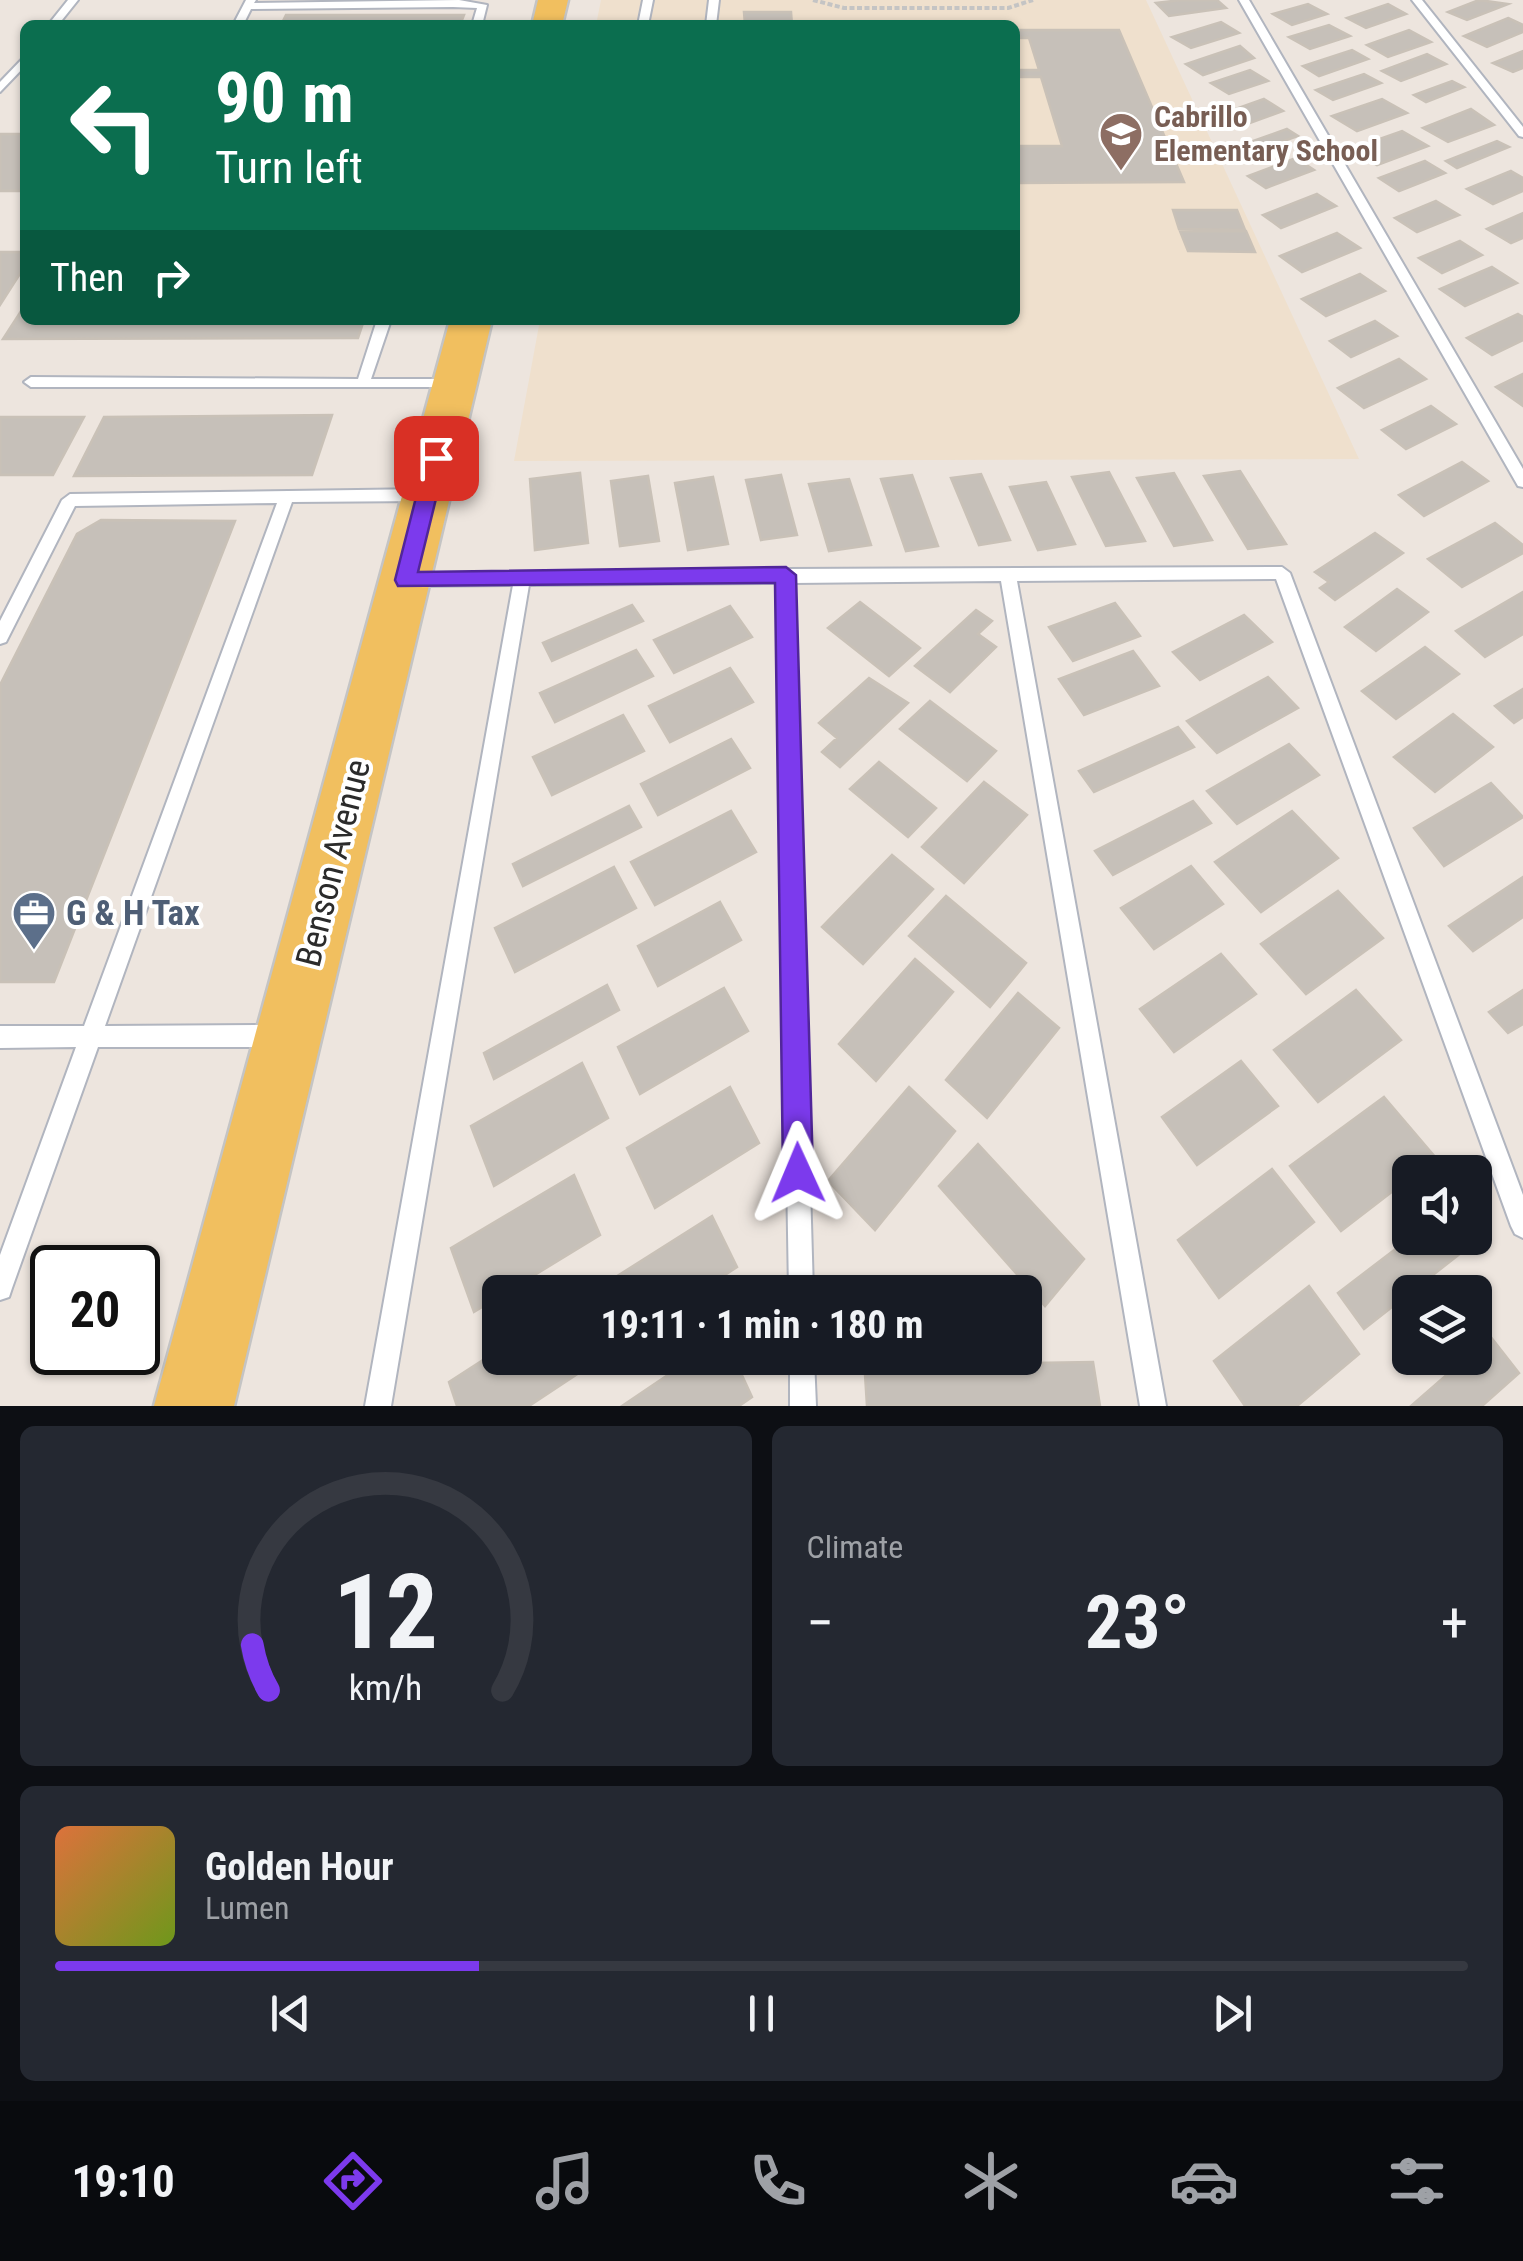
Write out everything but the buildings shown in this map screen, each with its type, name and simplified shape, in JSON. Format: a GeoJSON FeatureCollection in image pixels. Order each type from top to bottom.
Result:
{"type":"FeatureCollection","features":[{"type":"Feature","properties":{"kind":"main road","name":"Benson Avenue"},"geometry":{"type":"LineString","coordinates":[[194,1406],[470,325]]}},
{"type":"Feature","properties":{"kind":"lane"},"geometry":{"type":"LineString","coordinates":[[57,20],[73,0]]}},
{"type":"Feature","properties":{"kind":"lane"},"geometry":{"type":"LineString","coordinates":[[1244,0],[1523,482]]}},
{"type":"Feature","properties":{"kind":"lane"},"geometry":{"type":"LineString","coordinates":[[1418,0],[1523,134]]}},
{"type":"Feature","properties":{"kind":"lane"},"geometry":{"type":"LineString","coordinates":[[250,3],[482,4],[478,20]]}},
{"type":"Feature","properties":{"kind":"lane"},"geometry":{"type":"LineString","coordinates":[[0,90],[20,65]]}},
{"type":"Feature","properties":{"kind":"lane"},"geometry":{"type":"LineString","coordinates":[[363,384],[382,325]]}},
{"type":"Feature","properties":{"kind":"lane"},"geometry":{"type":"LineString","coordinates":[[30,382],[454,384]]}},
{"type":"Feature","properties":{"kind":"lane"},"geometry":{"type":"LineString","coordinates":[[0,637],[70,500],[427,496]]}},
{"type":"Feature","properties":{"kind":"lane"},"geometry":{"type":"LineString","coordinates":[[0,1288],[286,498]]}},
{"type":"Feature","properties":{"kind":"lane"},"geometry":{"type":"LineString","coordinates":[[406,580],[1282,573],[1523,1226]]}},
{"type":"Feature","properties":{"kind":"lane"},"geometry":{"type":"LineString","coordinates":[[786,575],[801,1275]]}},
{"type":"Feature","properties":{"kind":"lane"},"geometry":{"type":"LineString","coordinates":[[1008,576],[1154,1406]]}},
{"type":"Feature","properties":{"kind":"lane"},"geometry":{"type":"LineString","coordinates":[[378,1406],[522,579]]}},
{"type":"Feature","properties":{"kind":"lane"},"geometry":{"type":"LineString","coordinates":[[0,594],[22,594]]}},
{"type":"Feature","properties":{"kind":"lane"},"geometry":{"type":"LineString","coordinates":[[0,1036],[288,1036]]}},
{"type":"Feature","properties":{"kind":"lane"},"geometry":{"type":"LineString","coordinates":[[802,1375],[803,1406]]}},
{"type":"Feature","properties":{"kind":"path"},"geometry":{"type":"LineString","coordinates":[[812,0],[844,8],[1008,8],[1033,0]]}},
{"type":"Feature","properties":{"kind":"shaded area","name":"Cabrillo Elementary School"},"geometry":{"type":"Polygon","coordinates":[[[601,0],[1146,0],[1359,459],[514,461],[539,325],[1020,325],[1020,20],[597,20],[601,0]]]}},
{"type":"Feature","properties":{"kind":"place","name":"Cabrillo Elementary School"},"geometry":{"type":"Point","coordinates":[1121,172]}},
{"type":"Feature","properties":{"kind":"place","name":"G & H Tax"},"geometry":{"type":"Point","coordinates":[34,951]}},
{"type":"Feature","properties":{"kind":"route"},"geometry":{"type":"LineString","coordinates":[[436,458],[406,580],[786,575],[798,1173]]}}]}
